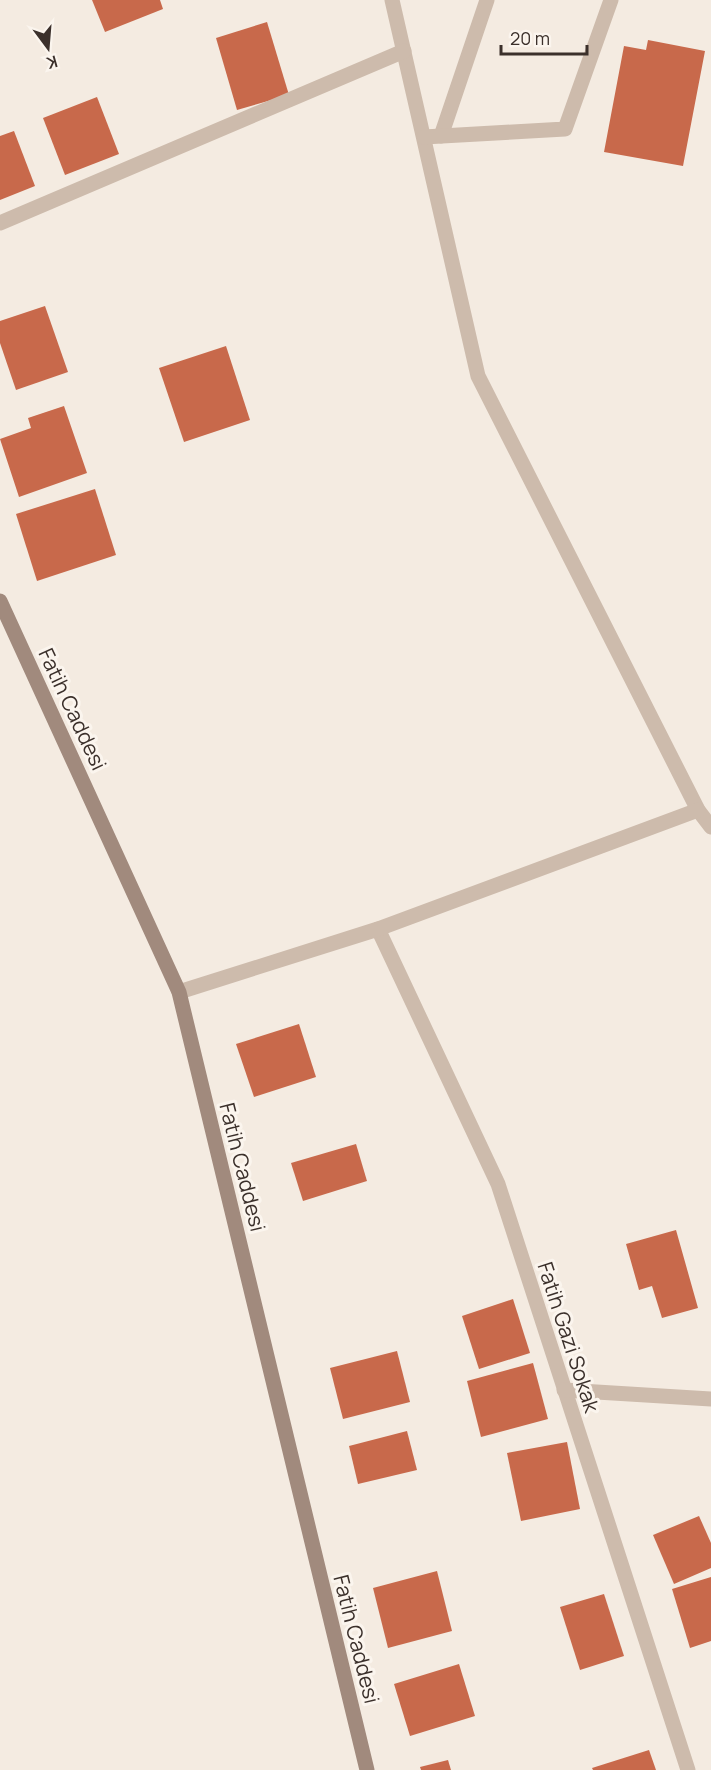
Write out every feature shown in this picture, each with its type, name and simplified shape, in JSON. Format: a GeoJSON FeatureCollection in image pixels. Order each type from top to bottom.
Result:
{"type":"FeatureCollection","features":[{"type":"Feature","properties":{"kind":"street"},"geometry":{"type":"LineString","coordinates":[[392,0],[478,376],[698,810],[711,827]]}},
{"type":"Feature","properties":{"kind":"street"},"geometry":{"type":"LineString","coordinates":[[441,136],[487,0]]}},
{"type":"Feature","properties":{"kind":"street"},"geometry":{"type":"LineString","coordinates":[[424,137],[565,129],[610,0]]}},
{"type":"Feature","properties":{"kind":"street"},"geometry":{"type":"LineString","coordinates":[[0,223],[404,51]]}},
{"type":"Feature","properties":{"kind":"street","name":"Fatih Caddesi"},"geometry":{"type":"LineString","coordinates":[[0,601],[179,992],[367,1770]]}},
{"type":"Feature","properties":{"kind":"street"},"geometry":{"type":"LineString","coordinates":[[179,992],[378,929],[698,810]]}},
{"type":"Feature","properties":{"kind":"street","name":"Fatih Gazi Sokak"},"geometry":{"type":"LineString","coordinates":[[378,929],[498,1184],[688,1770]]}},
{"type":"Feature","properties":{"kind":"street"},"geometry":{"type":"LineString","coordinates":[[564,1390],[711,1399]]}},
{"type":"Feature","properties":{"kind":"building"},"geometry":{"type":"Polygon","coordinates":[[[92,0],[160,0],[163,9],[105,32],[92,0]]]}},
{"type":"Feature","properties":{"kind":"building"},"geometry":{"type":"Polygon","coordinates":[[[267,22],[289,95],[237,110],[216,38],[267,22]]]}},
{"type":"Feature","properties":{"kind":"building"},"geometry":{"type":"Polygon","coordinates":[[[648,40],[705,51],[683,166],[604,152],[624,46],[646,50],[648,40]]]}},
{"type":"Feature","properties":{"kind":"building"},"geometry":{"type":"Polygon","coordinates":[[[97,97],[119,154],[65,175],[43,118],[97,97]]]}},
{"type":"Feature","properties":{"kind":"building"},"geometry":{"type":"Polygon","coordinates":[[[14,131],[35,186],[0,200],[0,136],[14,131]]]}},
{"type":"Feature","properties":{"kind":"building"},"geometry":{"type":"Polygon","coordinates":[[[45,306],[68,372],[16,390],[0,343],[0,321],[45,306]]]}},
{"type":"Feature","properties":{"kind":"building"},"geometry":{"type":"Polygon","coordinates":[[[226,346],[250,420],[184,442],[159,368],[226,346]]]}},
{"type":"Feature","properties":{"kind":"building"},"geometry":{"type":"Polygon","coordinates":[[[64,406],[87,473],[19,497],[0,439],[31,428],[28,418],[64,406]]]}},
{"type":"Feature","properties":{"kind":"building"},"geometry":{"type":"Polygon","coordinates":[[[95,489],[116,555],[37,581],[16,514],[95,489]]]}},
{"type":"Feature","properties":{"kind":"building"},"geometry":{"type":"Polygon","coordinates":[[[299,1024],[316,1077],[254,1097],[236,1044],[299,1024]]]}},
{"type":"Feature","properties":{"kind":"building"},"geometry":{"type":"Polygon","coordinates":[[[356,1144],[367,1181],[303,1201],[291,1163],[356,1144]]]}},
{"type":"Feature","properties":{"kind":"building"},"geometry":{"type":"Polygon","coordinates":[[[676,1230],[698,1308],[662,1318],[652,1286],[639,1290],[626,1244],[676,1230]]]}},
{"type":"Feature","properties":{"kind":"building"},"geometry":{"type":"Polygon","coordinates":[[[513,1299],[530,1353],[479,1369],[462,1316],[513,1299]]]}},
{"type":"Feature","properties":{"kind":"building"},"geometry":{"type":"Polygon","coordinates":[[[397,1351],[410,1402],[343,1419],[330,1368],[397,1351]]]}},
{"type":"Feature","properties":{"kind":"building"},"geometry":{"type":"Polygon","coordinates":[[[533,1363],[548,1419],[481,1437],[467,1381],[533,1363]]]}},
{"type":"Feature","properties":{"kind":"building"},"geometry":{"type":"Polygon","coordinates":[[[407,1431],[417,1470],[358,1484],[349,1446],[407,1431]]]}},
{"type":"Feature","properties":{"kind":"building"},"geometry":{"type":"Polygon","coordinates":[[[567,1442],[580,1509],[521,1521],[507,1453],[567,1442]]]}},
{"type":"Feature","properties":{"kind":"building"},"geometry":{"type":"Polygon","coordinates":[[[699,1516],[711,1543],[711,1568],[674,1584],[653,1535],[699,1516]]]}},
{"type":"Feature","properties":{"kind":"building"},"geometry":{"type":"Polygon","coordinates":[[[437,1571],[452,1631],[388,1648],[373,1588],[437,1571]]]}},
{"type":"Feature","properties":{"kind":"building"},"geometry":{"type":"Polygon","coordinates":[[[711,1577],[711,1641],[690,1648],[672,1589],[711,1577]]]}},
{"type":"Feature","properties":{"kind":"building"},"geometry":{"type":"Polygon","coordinates":[[[604,1594],[624,1656],[580,1670],[560,1607],[604,1594]]]}},
{"type":"Feature","properties":{"kind":"building"},"geometry":{"type":"Polygon","coordinates":[[[459,1664],[475,1716],[410,1736],[394,1684],[459,1664]]]}},
{"type":"Feature","properties":{"kind":"building"},"geometry":{"type":"Polygon","coordinates":[[[649,1750],[656,1770],[593,1770],[592,1768],[649,1750]]]}},
{"type":"Feature","properties":{"kind":"building"},"geometry":{"type":"Polygon","coordinates":[[[448,1760],[451,1770],[421,1770],[420,1767],[448,1760]]]}}]}
